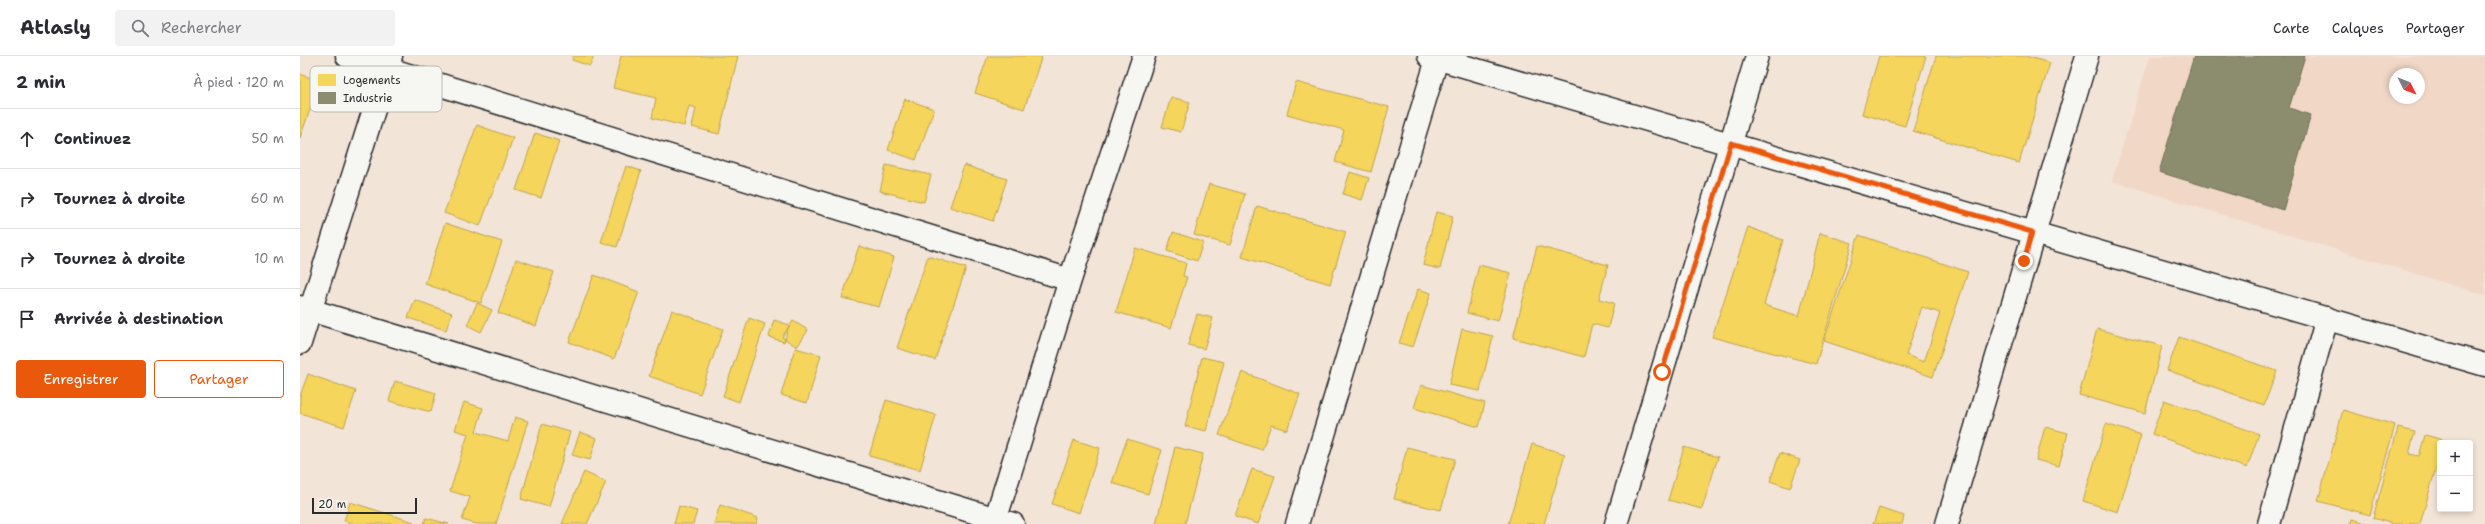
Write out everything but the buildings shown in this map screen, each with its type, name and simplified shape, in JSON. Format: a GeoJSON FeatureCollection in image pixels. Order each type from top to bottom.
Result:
{"type":"FeatureCollection","features":[{"type":"Feature","properties":{"kind":"street"},"geometry":{"type":"LineString","coordinates":[[347,56],[389,62],[401,66]]}},
{"type":"Feature","properties":{"kind":"street"},"geometry":{"type":"LineString","coordinates":[[305,309],[1001,522],[1070,280],[1144,56]]}},
{"type":"Feature","properties":{"kind":"street"},"geometry":{"type":"LineString","coordinates":[[1616,524],[1757,56]]}},
{"type":"Feature","properties":{"kind":"street"},"geometry":{"type":"LineString","coordinates":[[1947,524],[2032,232],[2087,56]]}},
{"type":"Feature","properties":{"kind":"street"},"geometry":{"type":"LineString","coordinates":[[1298,524],[1435,57],[2485,365]]}},
{"type":"Feature","properties":{"kind":"street"},"geometry":{"type":"LineString","coordinates":[[442,79],[1070,280]]}},
{"type":"Feature","properties":{"kind":"street"},"geometry":{"type":"LineString","coordinates":[[300,343],[305,309],[372,112]]}},
{"type":"Feature","properties":{"kind":"street"},"geometry":{"type":"LineString","coordinates":[[2269,524],[2327,318]]}},
{"type":"Feature","properties":{"kind":"shaded area"},"geometry":{"type":"Polygon","coordinates":[[[2150,56],[2485,56],[2485,295],[2112,181],[2150,56]]]}},
{"type":"Feature","properties":{"kind":"route"},"geometry":{"type":"LineString","coordinates":[[1662,372],[1731,143],[2032,232],[2024,261]]}}]}
